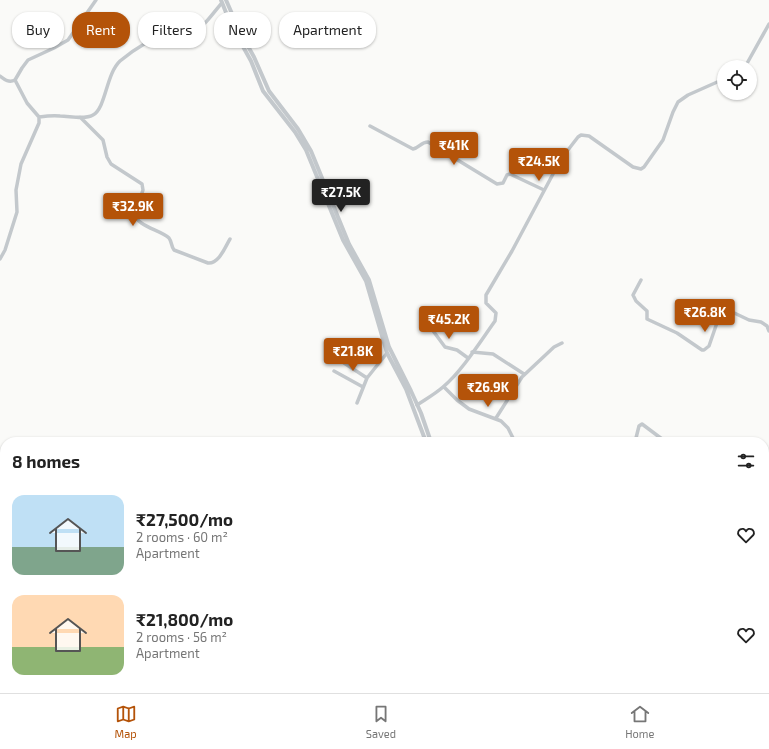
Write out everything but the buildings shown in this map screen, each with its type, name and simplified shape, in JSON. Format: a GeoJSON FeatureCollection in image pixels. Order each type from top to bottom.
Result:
{"type":"FeatureCollection","features":[{"type":"Feature","properties":{"kind":"street"},"geometry":{"type":"LineString","coordinates":[[0,76],[10,82],[15,80],[28,60],[68,40],[96,0]]}},
{"type":"Feature","properties":{"kind":"street"},"geometry":{"type":"LineString","coordinates":[[39,117],[88,117],[98,112],[101,107],[108,83],[117,64],[147,42],[172,32],[196,30],[204,24],[223,1]]}},
{"type":"Feature","properties":{"kind":"street"},"geometry":{"type":"LineString","coordinates":[[223,1],[231,25],[251,61],[263,91],[295,132],[306,150],[343,240],[366,280],[387,353],[406,389],[424,437]]}},
{"type":"Feature","properties":{"kind":"street"},"geometry":{"type":"LineString","coordinates":[[223,1],[254,57],[265,84],[298,129],[311,151],[350,244],[369,280],[388,347],[417,405],[429,437]]}},
{"type":"Feature","properties":{"kind":"street"},"geometry":{"type":"LineString","coordinates":[[749,60],[769,24]]}},
{"type":"Feature","properties":{"kind":"street"},"geometry":{"type":"LineString","coordinates":[[764,31],[769,32]]}},
{"type":"Feature","properties":{"kind":"street"},"geometry":{"type":"LineString","coordinates":[[0,259],[5,250],[17,212],[16,190],[21,164],[38,127],[39,117],[27,102],[15,80]]}},
{"type":"Feature","properties":{"kind":"street"},"geometry":{"type":"LineString","coordinates":[[417,405],[444,387],[468,358],[496,318],[496,313],[486,303],[486,295],[512,251],[561,159],[581,135],[589,136],[637,169],[644,167],[663,140],[678,102],[688,95],[717,82]]}},
{"type":"Feature","properties":{"kind":"street"},"geometry":{"type":"LineString","coordinates":[[80,117],[102,140],[107,157],[112,164],[142,184],[143,190],[135,213],[136,219],[169,238],[174,250],[211,264],[216,261],[230,239]]}},
{"type":"Feature","properties":{"kind":"street"},"geometry":{"type":"LineString","coordinates":[[370,126],[413,149],[422,143],[428,142],[497,184],[503,183],[507,175],[510,174],[544,190]]}},
{"type":"Feature","properties":{"kind":"street"},"geometry":{"type":"LineString","coordinates":[[641,280],[633,296],[636,301],[647,311],[647,319],[678,333],[702,350],[707,349],[722,309],[728,310],[749,320],[761,322],[767,326],[769,331]]}},
{"type":"Feature","properties":{"kind":"street"},"geometry":{"type":"LineString","coordinates":[[428,324],[445,347],[456,350],[468,358]]}},
{"type":"Feature","properties":{"kind":"street"},"geometry":{"type":"LineString","coordinates":[[496,418],[524,374],[538,363],[554,346],[562,343]]}},
{"type":"Feature","properties":{"kind":"street"},"geometry":{"type":"LineString","coordinates":[[341,349],[341,356],[344,363],[368,378]]}},
{"type":"Feature","properties":{"kind":"street"},"geometry":{"type":"LineString","coordinates":[[472,352],[493,354],[524,374]]}},
{"type":"Feature","properties":{"kind":"street"},"geometry":{"type":"LineString","coordinates":[[357,403],[368,378],[387,353]]}},
{"type":"Feature","properties":{"kind":"street"},"geometry":{"type":"LineString","coordinates":[[334,371],[363,387]]}},
{"type":"Feature","properties":{"kind":"street"},"geometry":{"type":"LineString","coordinates":[[444,387],[469,409],[496,418],[505,424],[512,437]]}},
{"type":"Feature","properties":{"kind":"street"},"geometry":{"type":"LineString","coordinates":[[636,437],[639,426],[642,424],[659,437]]}}]}
